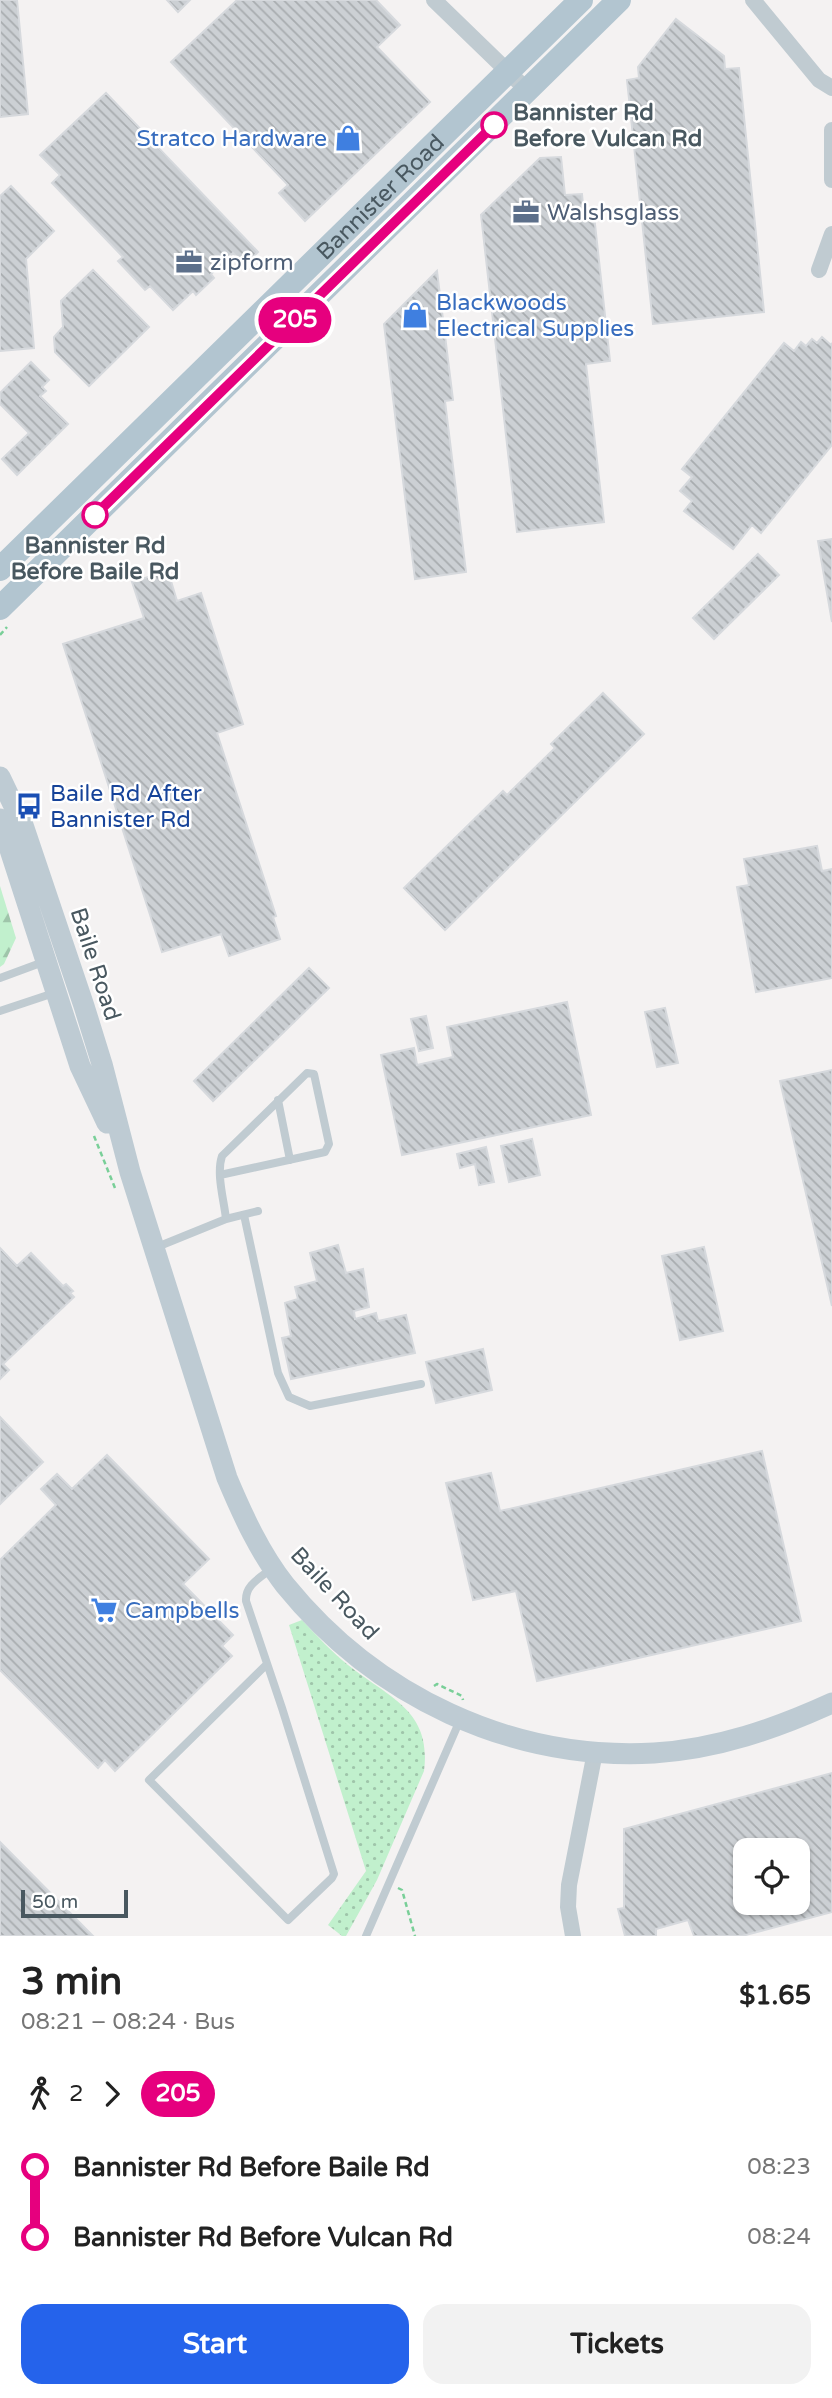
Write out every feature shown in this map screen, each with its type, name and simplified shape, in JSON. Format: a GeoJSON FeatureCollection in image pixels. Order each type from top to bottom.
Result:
{"type":"FeatureCollection","features":[{"type":"Feature","properties":{"kind":"main road","name":"Bannister Road"},"geometry":{"type":"LineString","coordinates":[[0,569],[580,0]]}},
{"type":"Feature","properties":{"kind":"main road","name":"Bannister Road"},"geometry":{"type":"LineString","coordinates":[[0,622],[7,601],[619,0]]}},
{"type":"Feature","properties":{"kind":"street"},"geometry":{"type":"LineString","coordinates":[[434,0],[528,91]]}},
{"type":"Feature","properties":{"kind":"street"},"geometry":{"type":"LineString","coordinates":[[753,0],[818,80],[832,88]]}},
{"type":"Feature","properties":{"kind":"street"},"geometry":{"type":"LineString","coordinates":[[832,130],[832,180]]}},
{"type":"Feature","properties":{"kind":"street"},"geometry":{"type":"LineString","coordinates":[[825,262],[832,234]]}},
{"type":"Feature","properties":{"kind":"street","name":"Baile Road"},"geometry":{"type":"LineString","coordinates":[[0,777],[23,825],[55,957]]}},
{"type":"Feature","properties":{"kind":"street","name":"Baile Road"},"geometry":{"type":"LineString","coordinates":[[0,819],[66,989],[102,1064],[130,1172],[227,1478],[243,1515],[273,1567],[285,1585],[329,1632],[365,1663],[410,1694],[462,1712],[508,1736],[551,1746],[595,1752],[653,1753],[701,1747],[751,1735],[832,1703]]}},
{"type":"Feature","properties":{"kind":"street"},"geometry":{"type":"LineString","coordinates":[[573,1936],[568,1907],[569,1885],[595,1752]]}},
{"type":"Feature","properties":{"kind":"lane"},"geometry":{"type":"LineString","coordinates":[[0,978],[55,957]]}},
{"type":"Feature","properties":{"kind":"lane"},"geometry":{"type":"LineString","coordinates":[[0,1010],[66,989]]}},
{"type":"Feature","properties":{"kind":"lane"},"geometry":{"type":"LineString","coordinates":[[220,1175],[325,1152],[330,1144],[314,1074],[307,1073],[222,1156],[220,1175],[226,1219]]}},
{"type":"Feature","properties":{"kind":"lane"},"geometry":{"type":"LineString","coordinates":[[278,1100],[290,1160]]}},
{"type":"Feature","properties":{"kind":"lane"},"geometry":{"type":"LineString","coordinates":[[154,1249],[226,1219],[258,1211]]}},
{"type":"Feature","properties":{"kind":"lane"},"geometry":{"type":"LineString","coordinates":[[244,1215],[278,1373],[289,1397],[300,1403],[318,1405],[421,1384]]}},
{"type":"Feature","properties":{"kind":"lane"},"geometry":{"type":"LineString","coordinates":[[267,1664],[149,1780],[288,1920],[334,1874],[267,1664],[246,1601],[245,1594],[249,1587],[273,1567]]}},
{"type":"Feature","properties":{"kind":"lane"},"geometry":{"type":"LineString","coordinates":[[366,1936],[462,1712]]}},
{"type":"Feature","properties":{"kind":"path"},"geometry":{"type":"LineString","coordinates":[[427,1687],[437,1684],[462,1696],[462,1712]]}},
{"type":"Feature","properties":{"kind":"path"},"geometry":{"type":"LineString","coordinates":[[388,1884],[402,1890],[415,1936]]}},
{"type":"Feature","properties":{"kind":"green space"},"geometry":{"type":"Polygon","coordinates":[[[0,886],[16,938],[0,967],[0,886]]]}},
{"type":"Feature","properties":{"kind":"green space"},"geometry":{"type":"Polygon","coordinates":[[[302,1620],[342,1660],[404,1708],[421,1733],[425,1750],[424,1771],[377,1880],[346,1936],[328,1925],[366,1871],[289,1625],[302,1620]]]}},
{"type":"Feature","properties":{"kind":"building"},"geometry":{"type":"Polygon","coordinates":[[[0,0],[17,0],[28,114],[0,117],[0,0]]]}},
{"type":"Feature","properties":{"kind":"building"},"geometry":{"type":"Polygon","coordinates":[[[167,0],[190,0],[178,12],[167,0]]]}},
{"type":"Feature","properties":{"kind":"building"},"geometry":{"type":"Polygon","coordinates":[[[237,0],[376,0],[400,25],[377,47],[430,102],[305,221],[279,193],[288,185],[171,62],[237,0]]]}},
{"type":"Feature","properties":{"kind":"building"},"geometry":{"type":"Polygon","coordinates":[[[676,19],[724,56],[725,69],[739,68],[764,312],[653,324],[627,80],[639,78],[638,67],[676,19]]]}},
{"type":"Feature","properties":{"kind":"building"},"geometry":{"type":"Polygon","coordinates":[[[106,93],[258,252],[245,265],[233,253],[211,274],[214,278],[196,295],[193,291],[173,310],[150,286],[145,290],[118,261],[123,257],[52,183],[60,175],[40,155],[106,93]]]}},
{"type":"Feature","properties":{"kind":"building"},"geometry":{"type":"Polygon","coordinates":[[[561,157],[565,195],[582,194],[584,216],[594,215],[610,361],[586,364],[604,522],[517,532],[481,215],[540,158],[561,157]]]}},
{"type":"Feature","properties":{"kind":"building"},"geometry":{"type":"Polygon","coordinates":[[[11,186],[54,231],[26,259],[34,348],[0,351],[0,196],[11,186]]]}},
{"type":"Feature","properties":{"kind":"building"},"geometry":{"type":"Polygon","coordinates":[[[93,270],[149,327],[89,386],[55,352],[54,337],[63,327],[61,301],[93,270]]]}},
{"type":"Feature","properties":{"kind":"building"},"geometry":{"type":"Polygon","coordinates":[[[437,271],[453,400],[445,401],[466,572],[415,579],[384,324],[437,271]]]}},
{"type":"Feature","properties":{"kind":"building"},"geometry":{"type":"Polygon","coordinates":[[[822,337],[831,345],[832,343],[832,445],[761,533],[752,525],[733,549],[684,511],[692,501],[680,491],[692,477],[682,469],[784,343],[794,351],[801,342],[806,346],[812,339],[817,343],[822,337]]]}},
{"type":"Feature","properties":{"kind":"building"},"geometry":{"type":"Polygon","coordinates":[[[31,362],[49,380],[42,387],[46,391],[40,396],[68,424],[17,475],[2,459],[29,433],[0,404],[0,393],[31,362]]]}},
{"type":"Feature","properties":{"kind":"building"},"geometry":{"type":"Polygon","coordinates":[[[832,539],[832,622],[818,541],[832,539]]]}},
{"type":"Feature","properties":{"kind":"building"},"geometry":{"type":"Polygon","coordinates":[[[758,554],[779,575],[714,639],[693,618],[758,554]]]}},
{"type":"Feature","properties":{"kind":"building"},"geometry":{"type":"Polygon","coordinates":[[[168,571],[177,601],[201,593],[243,724],[217,733],[276,916],[273,917],[280,939],[229,956],[221,934],[162,952],[63,644],[144,618],[132,582],[168,571]]]}},
{"type":"Feature","properties":{"kind":"building"},"geometry":{"type":"Polygon","coordinates":[[[603,693],[644,734],[445,930],[404,888],[503,791],[507,795],[555,748],[551,744],[603,693]]]}},
{"type":"Feature","properties":{"kind":"building"},"geometry":{"type":"Polygon","coordinates":[[[817,846],[822,871],[832,869],[832,978],[756,992],[737,887],[749,885],[744,859],[817,846]]]}},
{"type":"Feature","properties":{"kind":"building"},"geometry":{"type":"Polygon","coordinates":[[[309,968],[329,988],[213,1101],[194,1081],[309,968]]]}},
{"type":"Feature","properties":{"kind":"building"},"geometry":{"type":"Polygon","coordinates":[[[567,1002],[591,1115],[402,1155],[381,1055],[414,1048],[417,1065],[453,1057],[447,1027],[567,1002]]]}},
{"type":"Feature","properties":{"kind":"building"},"geometry":{"type":"Polygon","coordinates":[[[665,1008],[678,1063],[657,1067],[645,1012],[665,1008]]]}},
{"type":"Feature","properties":{"kind":"building"},"geometry":{"type":"Polygon","coordinates":[[[426,1016],[433,1048],[419,1051],[411,1019],[426,1016]]]}},
{"type":"Feature","properties":{"kind":"building"},"geometry":{"type":"Polygon","coordinates":[[[832,1070],[832,1306],[780,1081],[832,1070]]]}},
{"type":"Feature","properties":{"kind":"building"},"geometry":{"type":"Polygon","coordinates":[[[532,1139],[540,1175],[509,1182],[501,1146],[532,1139]]]}},
{"type":"Feature","properties":{"kind":"building"},"geometry":{"type":"Polygon","coordinates":[[[486,1147],[494,1182],[479,1185],[475,1164],[460,1168],[457,1154],[486,1147]]]}},
{"type":"Feature","properties":{"kind":"building"},"geometry":{"type":"Polygon","coordinates":[[[338,1245],[346,1273],[363,1269],[369,1307],[354,1311],[355,1319],[376,1313],[378,1321],[406,1315],[415,1353],[291,1379],[282,1338],[291,1336],[285,1303],[298,1299],[295,1287],[317,1281],[310,1253],[338,1245]]]}},
{"type":"Feature","properties":{"kind":"building"},"geometry":{"type":"Polygon","coordinates":[[[704,1247],[723,1331],[680,1340],[662,1256],[704,1247]]]}},
{"type":"Feature","properties":{"kind":"building"},"geometry":{"type":"Polygon","coordinates":[[[0,1248],[17,1266],[31,1253],[63,1286],[66,1284],[73,1291],[70,1293],[74,1297],[3,1364],[9,1370],[0,1379],[0,1248]]]}},
{"type":"Feature","properties":{"kind":"building"},"geometry":{"type":"Polygon","coordinates":[[[483,1349],[492,1390],[436,1403],[426,1362],[483,1349]]]}},
{"type":"Feature","properties":{"kind":"building"},"geometry":{"type":"Polygon","coordinates":[[[0,1417],[43,1462],[0,1504],[0,1417]]]}},
{"type":"Feature","properties":{"kind":"building"},"geometry":{"type":"Polygon","coordinates":[[[762,1451],[801,1621],[537,1681],[516,1591],[473,1600],[446,1483],[491,1473],[500,1511],[762,1451]]]}},
{"type":"Feature","properties":{"kind":"building","name":"Campbells"},"geometry":{"type":"Polygon","coordinates":[[[107,1455],[209,1559],[183,1584],[233,1635],[222,1646],[232,1656],[115,1771],[105,1760],[98,1768],[0,1670],[0,1560],[56,1505],[41,1489],[57,1474],[72,1489],[107,1455]]]}},
{"type":"Feature","properties":{"kind":"building"},"geometry":{"type":"Polygon","coordinates":[[[832,1773],[832,1912],[742,1936],[694,1936],[688,1920],[656,1929],[656,1936],[625,1936],[618,1909],[624,1908],[624,1829],[832,1773]]]}},
{"type":"Feature","properties":{"kind":"building"},"geometry":{"type":"Polygon","coordinates":[[[0,1842],[93,1936],[0,1936],[0,1842]]]}},
{"type":"Feature","properties":{"kind":"bus line","name":"205"},"geometry":{"type":"LineString","coordinates":[[95,515],[494,125]]}},
{"type":"Feature","properties":{"kind":"place","name":"Bannister Rd Before Vulcan Rd"},"geometry":{"type":"Point","coordinates":[494,125]}},
{"type":"Feature","properties":{"kind":"place","name":"Stratco Hardware"},"geometry":{"type":"Point","coordinates":[348,138]}},
{"type":"Feature","properties":{"kind":"place","name":"Walshsglass"},"geometry":{"type":"Point","coordinates":[526,212]}},
{"type":"Feature","properties":{"kind":"place","name":"zipform"},"geometry":{"type":"Point","coordinates":[189,262]}},
{"type":"Feature","properties":{"kind":"place","name":"Blackwoods Electrical Supplies"},"geometry":{"type":"Point","coordinates":[415,315]}},
{"type":"Feature","properties":{"kind":"place","name":"Bannister Rd Before Baile Rd"},"geometry":{"type":"Point","coordinates":[95,515]}},
{"type":"Feature","properties":{"kind":"place","name":"Baile Rd After Bannister Rd"},"geometry":{"type":"Point","coordinates":[29,806]}},
{"type":"Feature","properties":{"kind":"place","name":"Campbells"},"geometry":{"type":"Point","coordinates":[104,1610]}}]}
